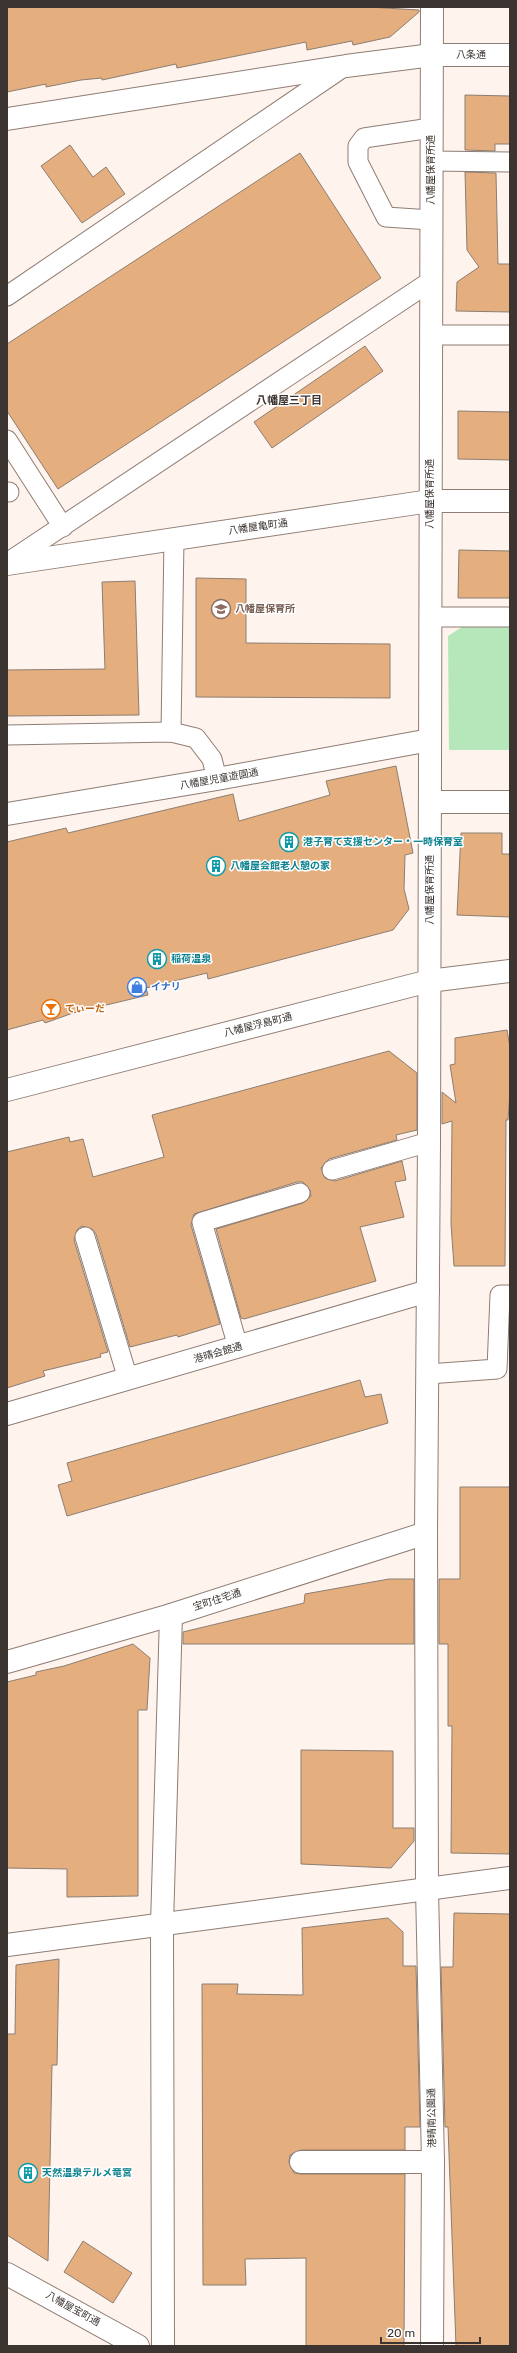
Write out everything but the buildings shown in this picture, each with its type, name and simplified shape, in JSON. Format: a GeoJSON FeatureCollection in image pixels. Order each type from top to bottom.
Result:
{"type":"FeatureCollection","features":[{"type":"Feature","properties":{"kind":"street","name":"八幡屋保育所通"},"geometry":{"type":"LineString","coordinates":[[428,1374],[432,7]]}},
{"type":"Feature","properties":{"kind":"street","name":"八条通"},"geometry":{"type":"LineString","coordinates":[[7,119],[346,66],[432,55],[510,55]]}},
{"type":"Feature","properties":{"kind":"street","name":"八幡屋亀町通"},"geometry":{"type":"LineString","coordinates":[[7,564],[430,501],[510,501]]}},
{"type":"Feature","properties":{"kind":"street","name":"八幡屋児童遊園通"},"geometry":{"type":"LineString","coordinates":[[7,814],[217,779],[430,740]]}},
{"type":"Feature","properties":{"kind":"street"},"geometry":{"type":"LineString","coordinates":[[430,802],[510,802]]}},
{"type":"Feature","properties":{"kind":"street","name":"八幡屋浮島町通"},"geometry":{"type":"LineString","coordinates":[[7,1090],[430,981],[510,971]]}},
{"type":"Feature","properties":{"kind":"street","name":"港晴会館通"},"geometry":{"type":"LineString","coordinates":[[7,1414],[428,1291]]}},
{"type":"Feature","properties":{"kind":"street","name":"港晴南公園通"},"geometry":{"type":"LineString","coordinates":[[428,1374],[426,1533],[427,1890],[433,2162],[432,2346]]}},
{"type":"Feature","properties":{"kind":"street","name":"宝町住宅通"},"geometry":{"type":"LineString","coordinates":[[7,1662],[171,1615],[426,1533]]}},
{"type":"Feature","properties":{"kind":"street"},"geometry":{"type":"LineString","coordinates":[[164,2346],[162,1926],[171,1615]]}},
{"type":"Feature","properties":{"kind":"street"},"geometry":{"type":"LineString","coordinates":[[7,1945],[162,1926],[510,1878]]}},
{"type":"Feature","properties":{"kind":"street"},"geometry":{"type":"LineString","coordinates":[[301,2162],[433,2162]]}},
{"type":"Feature","properties":{"kind":"street","name":"八幡屋宝町通"},"geometry":{"type":"LineString","coordinates":[[7,2274],[138,2346]]}},
{"type":"Feature","properties":{"kind":"lane"},"geometry":{"type":"LineString","coordinates":[[7,296],[346,66]]}},
{"type":"Feature","properties":{"kind":"lane"},"geometry":{"type":"LineString","coordinates":[[431,128],[364,138],[358,146],[358,162],[386,217],[431,220]]}},
{"type":"Feature","properties":{"kind":"lane"},"geometry":{"type":"LineString","coordinates":[[431,161],[510,162]]}},
{"type":"Feature","properties":{"kind":"lane"},"geometry":{"type":"LineString","coordinates":[[7,564],[431,281]]}},
{"type":"Feature","properties":{"kind":"lane"},"geometry":{"type":"LineString","coordinates":[[431,335],[510,335]]}},
{"type":"Feature","properties":{"kind":"lane"},"geometry":{"type":"LineString","coordinates":[[7,440],[63,527]]}},
{"type":"Feature","properties":{"kind":"lane"},"geometry":{"type":"LineString","coordinates":[[171,732],[174,539]]}},
{"type":"Feature","properties":{"kind":"lane"},"geometry":{"type":"LineString","coordinates":[[430,617],[510,617]]}},
{"type":"Feature","properties":{"kind":"lane"},"geometry":{"type":"LineString","coordinates":[[7,735],[171,732],[196,738],[212,759],[217,779]]}},
{"type":"Feature","properties":{"kind":"lane"},"geometry":{"type":"LineString","coordinates":[[332,1170],[429,1142]]}},
{"type":"Feature","properties":{"kind":"lane"},"geometry":{"type":"LineString","coordinates":[[238,1347],[202,1222],[300,1193]]}},
{"type":"Feature","properties":{"kind":"lane"},"geometry":{"type":"LineString","coordinates":[[85,1237],[128,1379]]}},
{"type":"Feature","properties":{"kind":"lane"},"geometry":{"type":"LineString","coordinates":[[428,1374],[497,1369],[500,1295],[510,1295]]}},
{"type":"Feature","properties":{"kind":"green space"},"geometry":{"type":"Polygon","coordinates":[[[462,627],[510,627],[510,750],[449,750],[448,636],[462,627]]]}},
{"type":"Feature","properties":{"kind":"place","name":"八幡屋保育所"},"geometry":{"type":"Point","coordinates":[221,609]}},
{"type":"Feature","properties":{"kind":"place","name":"港子育て支援センター・一時保育室"},"geometry":{"type":"Point","coordinates":[289,842]}},
{"type":"Feature","properties":{"kind":"place","name":"八幡屋会館老人憩の家"},"geometry":{"type":"Point","coordinates":[216,866]}},
{"type":"Feature","properties":{"kind":"place","name":"稲荷温泉"},"geometry":{"type":"Point","coordinates":[157,959]}},
{"type":"Feature","properties":{"kind":"place","name":"イナリ"},"geometry":{"type":"Point","coordinates":[137,987]}},
{"type":"Feature","properties":{"kind":"place","name":"てぃーだ"},"geometry":{"type":"Point","coordinates":[51,1009]}},
{"type":"Feature","properties":{"kind":"place","name":"天然温泉テルメ竜宮"},"geometry":{"type":"Point","coordinates":[28,2173]}},
{"type":"Feature","properties":{"kind":"district","name":"八幡屋三丁目"},"geometry":{"type":"Point","coordinates":[289,400]}}]}
